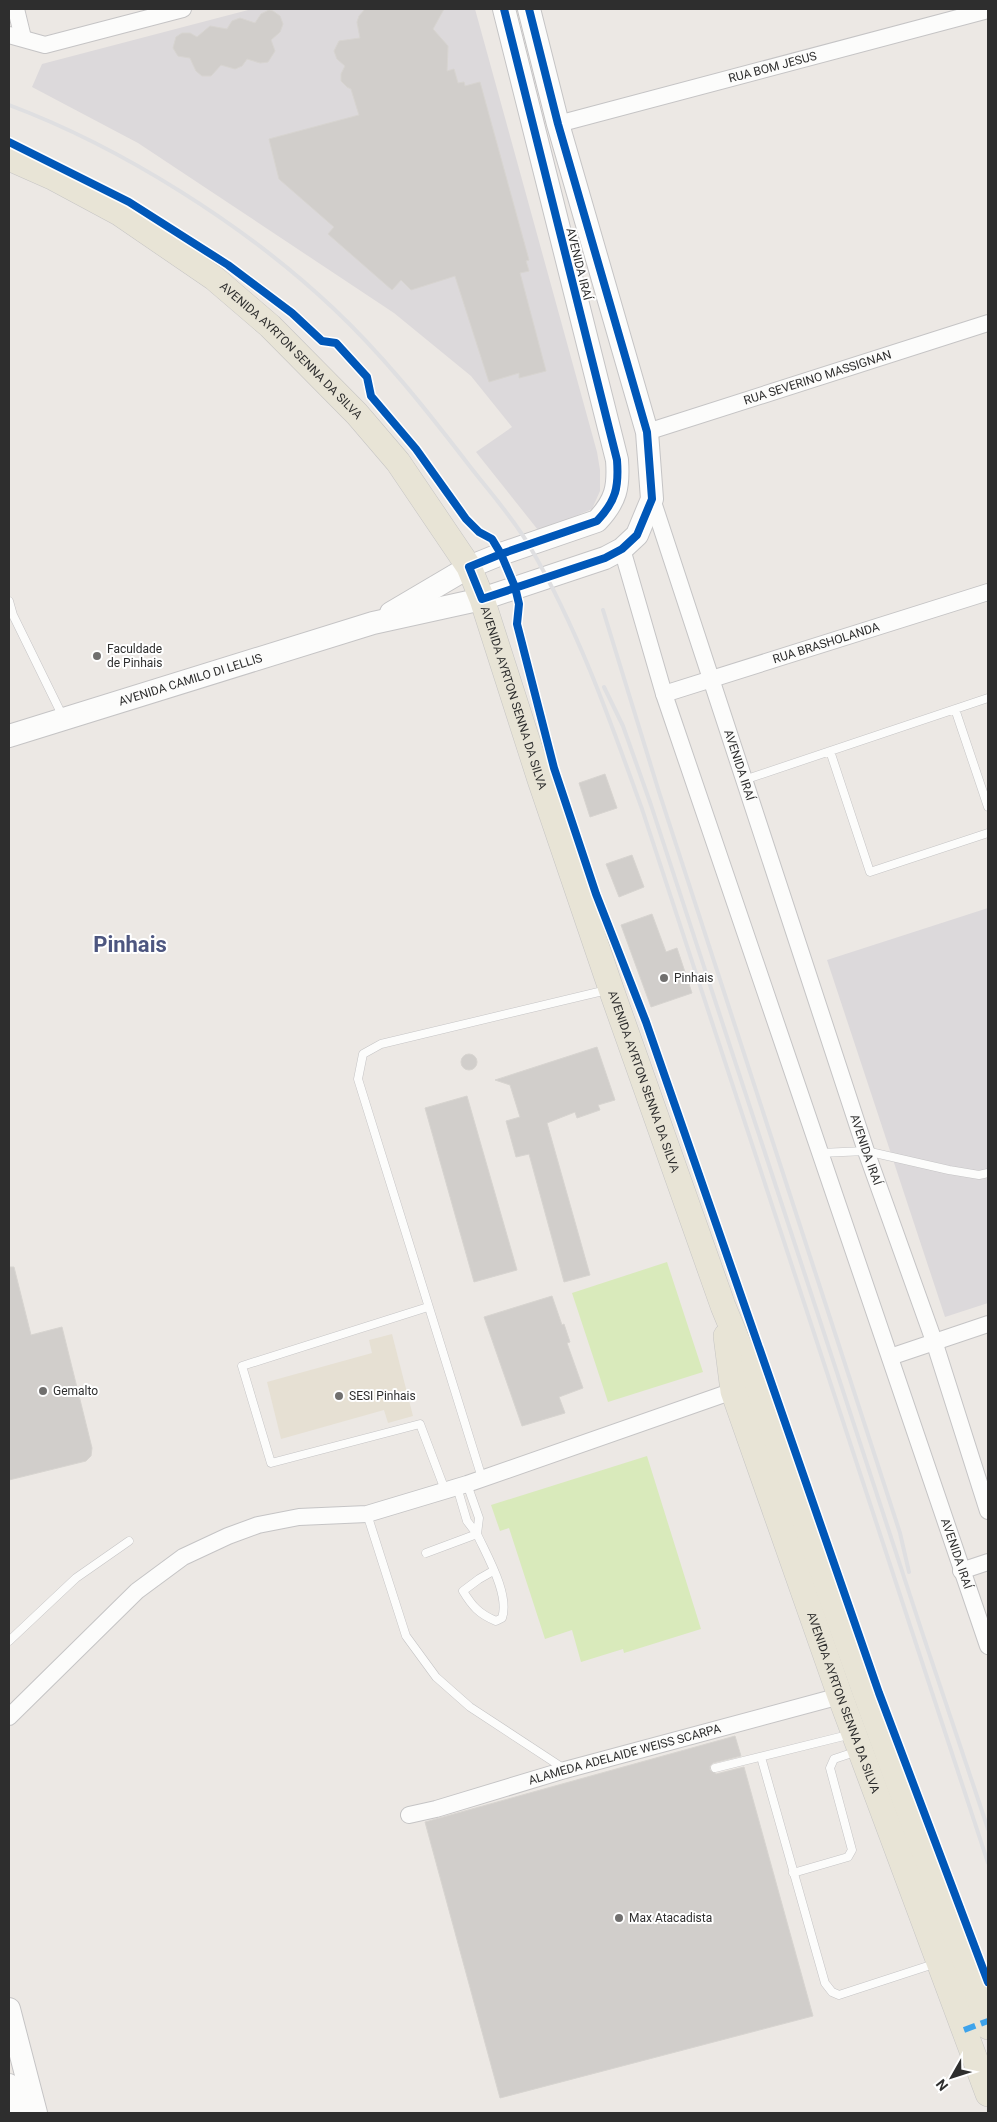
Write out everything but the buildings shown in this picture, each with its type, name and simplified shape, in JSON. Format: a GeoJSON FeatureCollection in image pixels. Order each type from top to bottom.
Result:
{"type":"FeatureCollection","features":[{"type":"Feature","properties":{"kind":"main road","name":"AVENIDA IRAÍ"},"geometry":{"type":"LineString","coordinates":[[504,9],[617,460],[616,493],[609,509],[597,521]]}},
{"type":"Feature","properties":{"kind":"main road","name":"AVENIDA IRAÍ"},"geometry":{"type":"LineString","coordinates":[[529,9],[558,124],[647,432],[652,499]]}},
{"type":"Feature","properties":{"kind":"main road","name":"AVENIDA AYRTON SENNA DA SILVA"},"geometry":{"type":"LineString","coordinates":[[9,158],[52,177],[119,213],[214,278],[270,326],[357,414],[398,462],[469,567],[482,599],[540,780],[611,989],[723,1306],[755,1384],[869,1738],[938,1962],[988,2094]]}},
{"type":"Feature","properties":{"kind":"main road","name":"AVENIDA CAMILO DI LELLIS"},"geometry":{"type":"LineString","coordinates":[[9,736],[373,623],[482,599],[605,558],[622,549],[637,536],[652,499]]}},
{"type":"Feature","properties":{"kind":"main road","name":"AVENIDA CAMILO DI LELLIS"},"geometry":{"type":"LineString","coordinates":[[373,623],[469,567],[597,521]]}},
{"type":"Feature","properties":{"kind":"main road","name":"AVENIDA AYRTON SENNA DA SILVA"},"geometry":{"type":"LineString","coordinates":[[723,1306],[733,1391],[840,1696],[869,1738],[988,2027]]}},
{"type":"Feature","properties":{"kind":"main road"},"geometry":{"type":"LineString","coordinates":[[9,2009],[36,2113]]}},
{"type":"Feature","properties":{"kind":"main road"},"geometry":{"type":"LineString","coordinates":[[9,2085],[17,2113]]}},
{"type":"Feature","properties":{"kind":"street"},"geometry":{"type":"LineString","coordinates":[[16,9],[16,36],[45,45],[183,9]]}},
{"type":"Feature","properties":{"kind":"street","name":"RUA BOM JESUS"},"geometry":{"type":"LineString","coordinates":[[558,124],[988,10]]}},
{"type":"Feature","properties":{"kind":"street","name":"RUA SEVERINO MASSIGNAN"},"geometry":{"type":"LineString","coordinates":[[647,432],[988,324]]}},
{"type":"Feature","properties":{"kind":"street","name":"AVENIDA IRAÍ"},"geometry":{"type":"LineString","coordinates":[[652,499],[866,1151],[934,1341],[988,1511]]}},
{"type":"Feature","properties":{"kind":"street","name":"AVENIDA IRAÍ"},"geometry":{"type":"LineString","coordinates":[[622,549],[664,694],[988,1646]]}},
{"type":"Feature","properties":{"kind":"street","name":"RUA BRASHOLANDA"},"geometry":{"type":"LineString","coordinates":[[664,694],[988,592]]}},
{"type":"Feature","properties":{"kind":"street"},"geometry":{"type":"LineString","coordinates":[[890,1356],[988,1324]]}},
{"type":"Feature","properties":{"kind":"street"},"geometry":{"type":"LineString","coordinates":[[9,1717],[137,1591],[184,1557],[228,1536],[258,1525],[299,1517],[367,1514],[463,1485],[733,1391]]}},
{"type":"Feature","properties":{"kind":"street"},"geometry":{"type":"LineString","coordinates":[[961,1571],[988,1562]]}},
{"type":"Feature","properties":{"kind":"street","name":"ALAMEDA ADELAIDE WEISS SCARPA"},"geometry":{"type":"LineString","coordinates":[[409,1815],[436,1809],[565,1770],[840,1696]]}},
{"type":"Feature","properties":{"kind":"lane"},"geometry":{"type":"LineString","coordinates":[[9,602],[13,615],[64,718]]}},
{"type":"Feature","properties":{"kind":"lane"},"geometry":{"type":"LineString","coordinates":[[744,780],[988,698]]}},
{"type":"Feature","properties":{"kind":"lane"},"geometry":{"type":"LineString","coordinates":[[955,709],[988,806]]}},
{"type":"Feature","properties":{"kind":"lane"},"geometry":{"type":"LineString","coordinates":[[830,751],[870,872],[988,832]]}},
{"type":"Feature","properties":{"kind":"lane"},"geometry":{"type":"LineString","coordinates":[[494,1572],[479,1579],[463,1591],[482,1616],[496,1621],[502,1618],[505,1610],[502,1594],[494,1572],[477,1534],[467,1521],[463,1485],[428,1307],[358,1079],[363,1054],[382,1044],[611,989]]}},
{"type":"Feature","properties":{"kind":"lane"},"geometry":{"type":"LineString","coordinates":[[820,1154],[866,1151],[949,1170],[979,1175],[988,1173]]}},
{"type":"Feature","properties":{"kind":"lane"},"geometry":{"type":"LineString","coordinates":[[428,1307],[242,1366],[271,1464],[420,1424],[463,1485],[479,1518],[477,1534]]}},
{"type":"Feature","properties":{"kind":"lane"},"geometry":{"type":"LineString","coordinates":[[367,1514],[406,1636],[436,1677],[470,1707],[565,1770]]}},
{"type":"Feature","properties":{"kind":"lane"},"geometry":{"type":"LineString","coordinates":[[426,1553],[477,1534]]}},
{"type":"Feature","properties":{"kind":"lane"},"geometry":{"type":"LineString","coordinates":[[9,1641],[76,1578],[129,1541]]}},
{"type":"Feature","properties":{"kind":"lane"},"geometry":{"type":"LineString","coordinates":[[715,1768],[761,1757],[869,1738]]}},
{"type":"Feature","properties":{"kind":"lane"},"geometry":{"type":"LineString","coordinates":[[793,1873],[851,1854],[852,1850],[830,1768],[834,1759],[869,1738]]}},
{"type":"Feature","properties":{"kind":"lane"},"geometry":{"type":"LineString","coordinates":[[761,1757],[825,1983],[832,1992],[839,1995],[938,1962]]}},
{"type":"Feature","properties":{"kind":"shaded area"},"geometry":{"type":"Polygon","coordinates":[[[252,9],[475,9],[597,452],[600,470],[600,491],[592,509],[545,529],[538,530],[476,452],[512,427],[471,376],[394,313],[138,143],[32,87],[42,64],[252,9]]]}},
{"type":"Feature","properties":{"kind":"shaded area"},"geometry":{"type":"Polygon","coordinates":[[[988,908],[988,1303],[945,1317],[827,960],[988,908]]]}},
{"type":"Feature","properties":{"kind":"shaded area","name":"SESI Pinhais"},"geometry":{"type":"Polygon","coordinates":[[[392,1334],[413,1416],[388,1423],[384,1410],[281,1439],[267,1382],[372,1353],[369,1340],[392,1334]]]}},
{"type":"Feature","properties":{"kind":"green space"},"geometry":{"type":"Polygon","coordinates":[[[667,1262],[703,1372],[608,1402],[572,1293],[667,1262]]]}},
{"type":"Feature","properties":{"kind":"green space"},"geometry":{"type":"Polygon","coordinates":[[[647,1456],[701,1629],[624,1653],[623,1649],[581,1662],[572,1630],[545,1639],[509,1528],[500,1531],[491,1505],[647,1456]]]}},
{"type":"Feature","properties":{"kind":"railway"},"geometry":{"type":"LineString","coordinates":[[9,105],[51,122],[138,166],[221,218],[298,277],[333,308],[402,381],[508,514],[530,547],[578,642],[642,809],[988,1863]]}},
{"type":"Feature","properties":{"kind":"railway"},"geometry":{"type":"LineString","coordinates":[[603,610],[659,792],[900,1533],[909,1572]]}},
{"type":"Feature","properties":{"kind":"railway"},"geometry":{"type":"LineString","coordinates":[[604,687],[623,726],[651,805],[988,1829]]}},
{"type":"Feature","properties":{"kind":"marked path"},"geometry":{"type":"LineString","coordinates":[[964,2030],[988,2021]]}},
{"type":"Feature","properties":{"kind":"cycle path"},"geometry":{"type":"LineString","coordinates":[[504,9],[617,460],[617,486],[612,500],[597,521],[469,567],[482,599],[605,558],[622,549],[637,535],[652,499],[647,432],[558,124],[529,9]]}},
{"type":"Feature","properties":{"kind":"cycle path"},"geometry":{"type":"LineString","coordinates":[[9,142],[129,202],[228,265],[292,313],[322,341],[336,343],[367,377],[371,396],[416,449],[466,519],[479,532],[492,539],[501,554],[515,587],[519,604],[517,624],[554,768],[596,894],[646,1022],[879,1693],[988,1982]]}},
{"type":"Feature","properties":{"kind":"place","name":"Faculdade de Pinhais"},"geometry":{"type":"Point","coordinates":[97,656]}},
{"type":"Feature","properties":{"kind":"place","name":"Pinhais"},"geometry":{"type":"Point","coordinates":[664,978]}},
{"type":"Feature","properties":{"kind":"place","name":"Gemalto"},"geometry":{"type":"Point","coordinates":[43,1391]}},
{"type":"Feature","properties":{"kind":"place","name":"SESI Pinhais"},"geometry":{"type":"Point","coordinates":[339,1396]}},
{"type":"Feature","properties":{"kind":"place","name":"Max Atacadista"},"geometry":{"type":"Point","coordinates":[619,1918]}},
{"type":"Feature","properties":{"kind":"district","name":"Pinhais"},"geometry":{"type":"Point","coordinates":[130,944]}}]}
